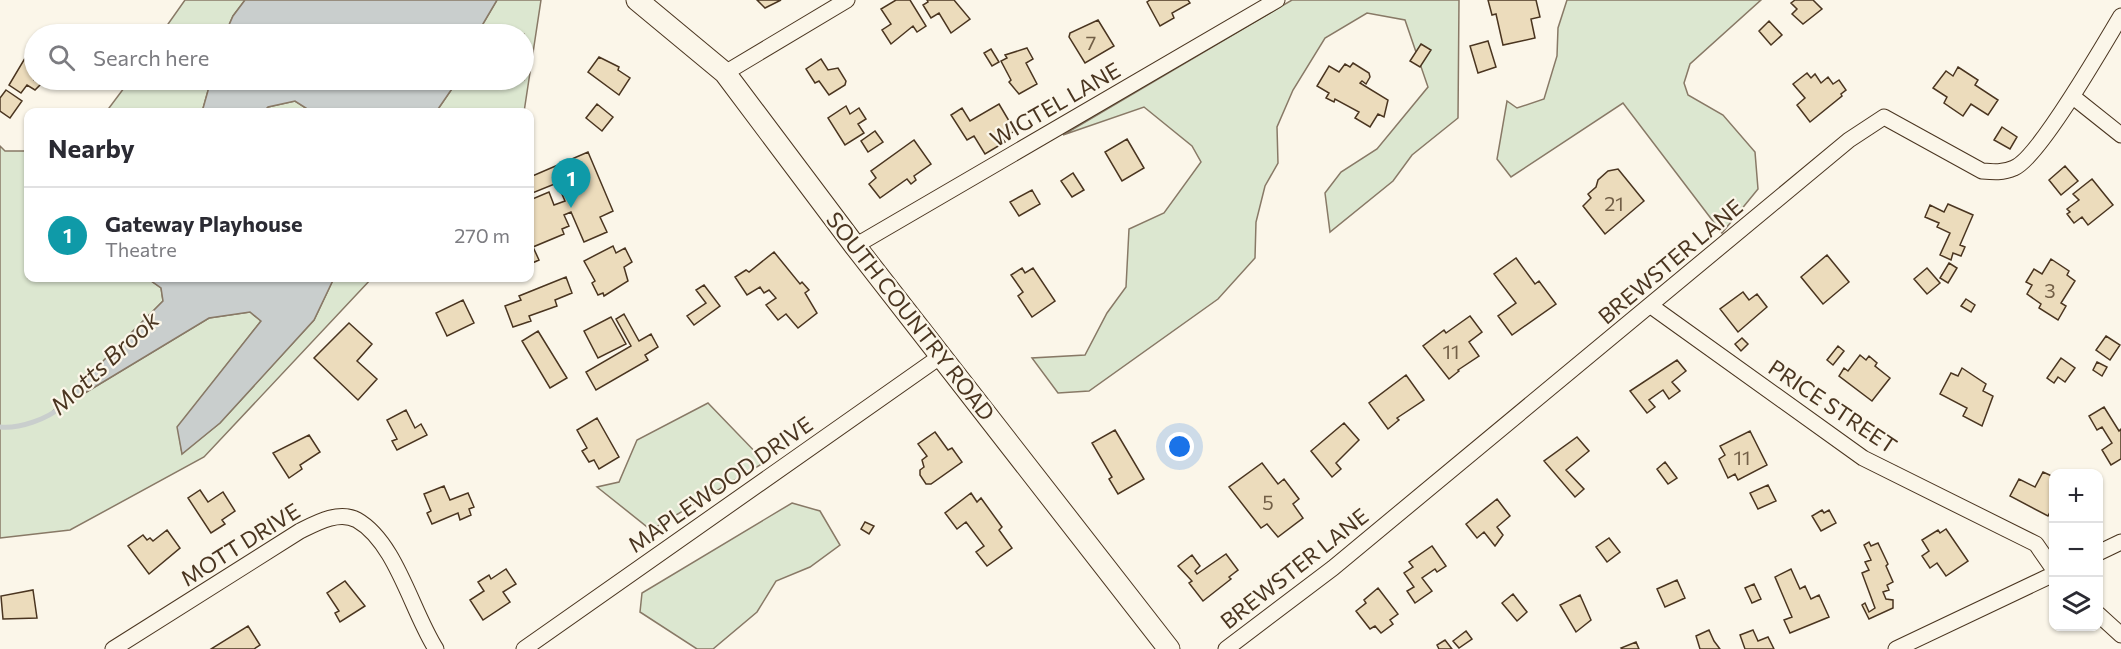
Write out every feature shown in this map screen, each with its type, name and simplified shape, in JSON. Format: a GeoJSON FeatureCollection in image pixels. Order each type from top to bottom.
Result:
{"type":"FeatureCollection","features":[{"type":"Feature","properties":{"kind":"main road","name":"SOUTH COUNTRY ROAD"},"geometry":{"type":"LineString","coordinates":[[643,1],[725,73],[855,246],[1169,649]]}},
{"type":"Feature","properties":{"kind":"street"},"geometry":{"type":"LineString","coordinates":[[725,73],[847,0]]}},
{"type":"Feature","properties":{"kind":"street","name":"WIGTEL LANE"},"geometry":{"type":"LineString","coordinates":[[855,246],[1277,0]]}},
{"type":"Feature","properties":{"kind":"street","name":"BREWSTER LANE"},"geometry":{"type":"LineString","coordinates":[[1226,649],[1333,568],[1849,140],[1884,117],[1982,171],[2000,172],[2015,168],[2027,159],[2072,96],[2121,16]]}},
{"type":"Feature","properties":{"kind":"street"},"geometry":{"type":"LineString","coordinates":[[2072,96],[2121,135]]}},
{"type":"Feature","properties":{"kind":"street","name":"PRICE STREET"},"geometry":{"type":"LineString","coordinates":[[1651,306],[1863,458],[2036,544],[2049,564]]}},
{"type":"Feature","properties":{"kind":"street","name":"MAPLEWOOD DRIVE"},"geometry":{"type":"LineString","coordinates":[[524,649],[941,356]]}},
{"type":"Feature","properties":{"kind":"street","name":"MOTT DRIVE"},"geometry":{"type":"LineString","coordinates":[[113,649],[300,531],[326,518],[356,519],[381,541],[436,649]]}},
{"type":"Feature","properties":{"kind":"street"},"geometry":{"type":"LineString","coordinates":[[2103,551],[2121,542]]}},
{"type":"Feature","properties":{"kind":"street"},"geometry":{"type":"LineString","coordinates":[[1896,649],[2049,574]]}},
{"type":"Feature","properties":{"kind":"street"},"geometry":{"type":"LineString","coordinates":[[2103,619],[2121,635]]}},
{"type":"Feature","properties":{"kind":"green space"},"geometry":{"type":"Polygon","coordinates":[[[185,0],[245,0],[229,24],[168,24],[185,0]]]}},
{"type":"Feature","properties":{"kind":"green space"},"geometry":{"type":"Polygon","coordinates":[[[497,0],[541,0],[534,46],[534,24],[483,24],[497,0]]]}},
{"type":"Feature","properties":{"kind":"green space"},"geometry":{"type":"Polygon","coordinates":[[[1292,0],[1459,0],[1458,118],[1412,155],[1393,181],[1330,232],[1325,193],[1341,172],[1377,149],[1428,87],[1405,20],[1367,13],[1325,38],[1293,90],[1277,127],[1278,163],[1265,186],[1256,222],[1255,258],[1218,299],[1089,391],[1058,393],[1032,358],[1085,355],[1107,313],[1126,287],[1129,229],[1164,213],[1201,162],[1192,146],[1144,107],[1063,135],[1292,0]]]}},
{"type":"Feature","properties":{"kind":"green space"},"geometry":{"type":"Polygon","coordinates":[[[1567,0],[1761,0],[1690,64],[1684,83],[1688,95],[1723,115],[1755,152],[1758,189],[1722,233],[1623,103],[1511,177],[1497,159],[1507,101],[1517,108],[1544,99],[1557,56],[1558,28],[1567,0]]]}},
{"type":"Feature","properties":{"kind":"green space"},"geometry":{"type":"Polygon","coordinates":[[[122,90],[208,90],[203,108],[109,108],[122,90]]]}},
{"type":"Feature","properties":{"kind":"green space"},"geometry":{"type":"Polygon","coordinates":[[[451,90],[527,90],[525,108],[439,108],[451,90]]]}},
{"type":"Feature","properties":{"kind":"green space"},"geometry":{"type":"Polygon","coordinates":[[[295,101],[306,108],[267,108],[295,101]]]}},
{"type":"Feature","properties":{"kind":"green space"},"geometry":{"type":"Polygon","coordinates":[[[0,146],[5,151],[24,151],[24,282],[153,282],[161,288],[163,301],[53,412],[209,318],[250,312],[261,321],[178,427],[182,453],[220,423],[314,320],[332,282],[368,282],[204,457],[70,530],[0,538],[0,146]]]}},
{"type":"Feature","properties":{"kind":"green space"},"geometry":{"type":"Polygon","coordinates":[[[708,403],[765,462],[651,530],[597,487],[619,482],[637,440],[708,403]]]}},
{"type":"Feature","properties":{"kind":"green space"},"geometry":{"type":"Polygon","coordinates":[[[792,503],[820,511],[840,545],[810,567],[776,581],[757,612],[713,649],[697,649],[640,612],[642,593],[792,503]]]}},
{"type":"Feature","properties":{"kind":"water"},"geometry":{"type":"Polygon","coordinates":[[[245,0],[497,0],[483,24],[229,24],[245,0]]]}},
{"type":"Feature","properties":{"kind":"water"},"geometry":{"type":"Polygon","coordinates":[[[208,90],[451,90],[439,108],[306,108],[295,101],[267,108],[203,108],[208,90]]]}},
{"type":"Feature","properties":{"kind":"water"},"geometry":{"type":"Polygon","coordinates":[[[153,282],[332,282],[314,320],[220,423],[182,454],[177,427],[261,321],[250,312],[209,318],[50,414],[163,301],[161,288],[153,282]]]}},
{"type":"Feature","properties":{"kind":"building"},"geometry":{"type":"Polygon","coordinates":[[[757,0],[781,0],[765,8],[757,0]]]}},
{"type":"Feature","properties":{"kind":"building"},"geometry":{"type":"Polygon","coordinates":[[[896,0],[910,0],[926,26],[917,32],[913,26],[891,44],[882,30],[891,24],[881,9],[896,0]]]}},
{"type":"Feature","properties":{"kind":"building"},"geometry":{"type":"Polygon","coordinates":[[[927,0],[954,0],[970,19],[951,33],[939,13],[931,18],[923,5],[928,2],[927,0]]]}},
{"type":"Feature","properties":{"kind":"building"},"geometry":{"type":"Polygon","coordinates":[[[1150,0],[1188,0],[1190,3],[1172,13],[1174,18],[1160,26],[1147,2],[1150,0]]]}},
{"type":"Feature","properties":{"kind":"building"},"geometry":{"type":"Polygon","coordinates":[[[1488,0],[1536,0],[1540,17],[1531,19],[1535,38],[1503,45],[1496,14],[1492,15],[1488,0]]]}},
{"type":"Feature","properties":{"kind":"building"},"geometry":{"type":"Polygon","coordinates":[[[1795,0],[1813,0],[1822,9],[1803,24],[1792,14],[1797,9],[1791,3],[1795,0]]]}},
{"type":"Feature","properties":{"kind":"building"},"geometry":{"type":"Polygon","coordinates":[[[1098,20],[1114,46],[1085,63],[1069,37],[1070,33],[1098,20]]]}},
{"type":"Feature","properties":{"kind":"building"},"geometry":{"type":"Polygon","coordinates":[[[1769,21],[1782,35],[1771,45],[1759,31],[1769,21]]]}},
{"type":"Feature","properties":{"kind":"building"},"geometry":{"type":"Polygon","coordinates":[[[1488,41],[1496,67],[1478,73],[1470,46],[1488,41]]]}},
{"type":"Feature","properties":{"kind":"building"},"geometry":{"type":"Polygon","coordinates":[[[1421,44],[1431,50],[1420,67],[1410,61],[1421,44]]]}},
{"type":"Feature","properties":{"kind":"building"},"geometry":{"type":"Polygon","coordinates":[[[1027,48],[1033,59],[1026,63],[1037,84],[1019,94],[1009,82],[1011,80],[1001,61],[1007,58],[1005,55],[1027,48]]]}},
{"type":"Feature","properties":{"kind":"building"},"geometry":{"type":"Polygon","coordinates":[[[991,49],[999,62],[992,66],[984,53],[991,49]]]}},
{"type":"Feature","properties":{"kind":"building"},"geometry":{"type":"Polygon","coordinates":[[[599,57],[619,67],[618,70],[630,78],[619,95],[588,72],[599,57]]]}},
{"type":"Feature","properties":{"kind":"building"},"geometry":{"type":"Polygon","coordinates":[[[821,59],[828,70],[838,68],[846,81],[845,85],[829,95],[819,81],[815,83],[806,69],[821,59]]]}},
{"type":"Feature","properties":{"kind":"building"},"geometry":{"type":"Polygon","coordinates":[[[24,60],[24,89],[21,93],[9,85],[24,60]]]}},
{"type":"Feature","properties":{"kind":"building"},"geometry":{"type":"Polygon","coordinates":[[[1353,63],[1369,73],[1370,77],[1366,84],[1362,81],[1360,83],[1388,100],[1384,117],[1378,114],[1370,127],[1355,118],[1359,112],[1335,99],[1334,102],[1326,98],[1329,93],[1317,86],[1329,66],[1339,72],[1345,64],[1350,67],[1353,63]]]}},
{"type":"Feature","properties":{"kind":"building"},"geometry":{"type":"Polygon","coordinates":[[[1958,67],[1978,80],[1975,85],[1998,100],[1988,115],[1971,104],[1963,116],[1944,103],[1947,97],[1933,88],[1946,71],[1953,76],[1958,67]]]}},
{"type":"Feature","properties":{"kind":"building"},"geometry":{"type":"Polygon","coordinates":[[[1807,73],[1811,78],[1815,74],[1821,83],[1828,77],[1833,84],[1839,80],[1846,90],[1841,94],[1842,96],[1810,122],[1797,105],[1805,98],[1793,84],[1807,73]]]}},
{"type":"Feature","properties":{"kind":"building"},"geometry":{"type":"Polygon","coordinates":[[[6,90],[22,101],[10,118],[0,111],[0,98],[6,90]]]}},
{"type":"Feature","properties":{"kind":"building"},"geometry":{"type":"Polygon","coordinates":[[[597,104],[613,117],[602,131],[586,118],[597,104]]]}},
{"type":"Feature","properties":{"kind":"building"},"geometry":{"type":"Polygon","coordinates":[[[999,104],[1015,131],[1002,138],[1005,142],[985,154],[974,136],[967,140],[951,115],[962,108],[970,121],[999,104]]]}},
{"type":"Feature","properties":{"kind":"building"},"geometry":{"type":"Polygon","coordinates":[[[846,106],[850,114],[859,108],[866,119],[858,124],[864,133],[845,145],[828,118],[846,106]]]}},
{"type":"Feature","properties":{"kind":"building"},"geometry":{"type":"Polygon","coordinates":[[[2002,127],[2017,137],[2010,149],[1994,140],[2002,127]]]}},
{"type":"Feature","properties":{"kind":"building"},"geometry":{"type":"Polygon","coordinates":[[[875,131],[883,142],[868,152],[861,141],[875,131]]]}},
{"type":"Feature","properties":{"kind":"building"},"geometry":{"type":"Polygon","coordinates":[[[1127,139],[1144,168],[1122,181],[1105,152],[1127,139]]]}},
{"type":"Feature","properties":{"kind":"building"},"geometry":{"type":"Polygon","coordinates":[[[914,140],[931,164],[914,176],[916,180],[911,184],[907,179],[880,198],[869,184],[876,178],[871,171],[914,140]]]}},
{"type":"Feature","properties":{"kind":"building"},"geometry":{"type":"Polygon","coordinates":[[[588,152],[613,211],[600,217],[607,232],[584,242],[571,212],[564,215],[569,226],[562,229],[564,234],[534,247],[534,198],[549,192],[554,205],[565,201],[557,183],[534,192],[534,175],[588,152]]]}},
{"type":"Feature","properties":{"kind":"building"},"geometry":{"type":"Polygon","coordinates":[[[2065,166],[2078,181],[2061,195],[2049,180],[2065,166]]]}},
{"type":"Feature","properties":{"kind":"building"},"geometry":{"type":"Polygon","coordinates":[[[1618,169],[1644,201],[1605,234],[1583,206],[1591,198],[1588,194],[1596,187],[1598,180],[1608,171],[1618,169]]]}},
{"type":"Feature","properties":{"kind":"building"},"geometry":{"type":"Polygon","coordinates":[[[1073,173],[1084,190],[1072,197],[1061,181],[1073,173]]]}},
{"type":"Feature","properties":{"kind":"building"},"geometry":{"type":"Polygon","coordinates":[[[2092,179],[2113,205],[2088,225],[2082,217],[2074,223],[2067,214],[2070,212],[2067,209],[2079,200],[2073,194],[2092,179]]]}},
{"type":"Feature","properties":{"kind":"building"},"geometry":{"type":"Polygon","coordinates":[[[1032,190],[1040,204],[1019,216],[1010,202],[1032,190]]]}},
{"type":"Feature","properties":{"kind":"building"},"geometry":{"type":"Polygon","coordinates":[[[1948,204],[1973,215],[1960,245],[1965,247],[1961,256],[1953,253],[1951,260],[1940,255],[1950,233],[1937,227],[1939,223],[1925,217],[1930,205],[1944,212],[1948,204]]]}},
{"type":"Feature","properties":{"kind":"building"},"geometry":{"type":"Polygon","coordinates":[[[613,246],[616,253],[625,248],[632,262],[624,267],[628,281],[604,296],[603,293],[598,295],[592,283],[595,281],[584,261],[613,246]]]}},
{"type":"Feature","properties":{"kind":"building"},"geometry":{"type":"Polygon","coordinates":[[[534,249],[539,260],[534,262],[534,249]]]}},
{"type":"Feature","properties":{"kind":"building"},"geometry":{"type":"Polygon","coordinates":[[[774,252],[800,284],[802,282],[809,290],[805,293],[817,313],[798,328],[786,314],[778,320],[766,305],[776,298],[769,290],[764,293],[760,287],[747,295],[735,277],[746,270],[749,272],[774,252]]]}},
{"type":"Feature","properties":{"kind":"building"},"geometry":{"type":"Polygon","coordinates":[[[1827,255],[1849,282],[1823,304],[1801,277],[1827,255]]]}},
{"type":"Feature","properties":{"kind":"building"},"geometry":{"type":"Polygon","coordinates":[[[1516,258],[1535,284],[1539,281],[1556,304],[1512,335],[1498,316],[1516,303],[1494,274],[1516,258]]]}},
{"type":"Feature","properties":{"kind":"building"},"geometry":{"type":"Polygon","coordinates":[[[2051,259],[2069,271],[2067,275],[2075,281],[2061,303],[2066,306],[2058,320],[2039,308],[2041,304],[2027,294],[2032,285],[2026,282],[2034,269],[2042,274],[2051,259]]]}},
{"type":"Feature","properties":{"kind":"building"},"geometry":{"type":"Polygon","coordinates":[[[1949,263],[1957,268],[1948,283],[1940,278],[1949,263]]]}},
{"type":"Feature","properties":{"kind":"building"},"geometry":{"type":"Polygon","coordinates":[[[1022,268],[1025,273],[1033,268],[1055,301],[1032,317],[1018,296],[1023,292],[1011,275],[1022,268]]]}},
{"type":"Feature","properties":{"kind":"building"},"geometry":{"type":"Polygon","coordinates":[[[1927,268],[1940,283],[1927,294],[1914,279],[1927,268]]]}},
{"type":"Feature","properties":{"kind":"building"},"geometry":{"type":"Polygon","coordinates":[[[566,277],[572,293],[555,300],[557,306],[529,316],[531,321],[513,327],[505,306],[521,300],[519,296],[566,277]]]}},
{"type":"Feature","properties":{"kind":"building"},"geometry":{"type":"Polygon","coordinates":[[[704,285],[720,306],[694,325],[687,316],[706,303],[696,290],[704,285]]]}},
{"type":"Feature","properties":{"kind":"building"},"geometry":{"type":"Polygon","coordinates":[[[1743,292],[1749,300],[1757,294],[1767,307],[1738,332],[1720,309],[1743,292]]]}},
{"type":"Feature","properties":{"kind":"building"},"geometry":{"type":"Polygon","coordinates":[[[1966,299],[1975,305],[1971,312],[1961,306],[1966,299]]]}},
{"type":"Feature","properties":{"kind":"building"},"geometry":{"type":"Polygon","coordinates":[[[463,300],[474,323],[447,336],[436,313],[463,300]]]}},
{"type":"Feature","properties":{"kind":"building"},"geometry":{"type":"Polygon","coordinates":[[[624,314],[639,341],[651,334],[658,347],[645,355],[648,360],[596,390],[586,372],[631,346],[616,319],[624,314]]]}},
{"type":"Feature","properties":{"kind":"building"},"geometry":{"type":"Polygon","coordinates":[[[1470,316],[1482,332],[1469,342],[1479,356],[1449,379],[1423,346],[1444,330],[1446,333],[1470,316]]]}},
{"type":"Feature","properties":{"kind":"building"},"geometry":{"type":"Polygon","coordinates":[[[611,317],[626,344],[598,358],[584,331],[611,317]]]}},
{"type":"Feature","properties":{"kind":"building"},"geometry":{"type":"Polygon","coordinates":[[[349,323],[372,344],[357,361],[377,379],[358,400],[314,358],[349,323]]]}},
{"type":"Feature","properties":{"kind":"building"},"geometry":{"type":"Polygon","coordinates":[[[538,331],[567,378],[550,388],[522,341],[538,331]]]}},
{"type":"Feature","properties":{"kind":"building"},"geometry":{"type":"Polygon","coordinates":[[[2106,336],[2120,345],[2110,360],[2096,350],[2106,336]]]}},
{"type":"Feature","properties":{"kind":"building"},"geometry":{"type":"Polygon","coordinates":[[[1742,338],[1748,344],[1741,351],[1735,344],[1742,338]]]}},
{"type":"Feature","properties":{"kind":"building"},"geometry":{"type":"Polygon","coordinates":[[[1838,346],[1844,351],[1833,365],[1827,360],[1838,346]]]}},
{"type":"Feature","properties":{"kind":"building"},"geometry":{"type":"Polygon","coordinates":[[[1860,355],[1866,360],[1869,356],[1877,363],[1875,366],[1890,378],[1872,401],[1839,376],[1844,368],[1848,371],[1860,355]]]}},
{"type":"Feature","properties":{"kind":"building"},"geometry":{"type":"Polygon","coordinates":[[[2061,358],[2075,368],[2065,382],[2058,377],[2054,383],[2047,378],[2061,358]]]}},
{"type":"Feature","properties":{"kind":"building"},"geometry":{"type":"Polygon","coordinates":[[[1677,360],[1686,371],[1672,382],[1680,391],[1669,399],[1663,390],[1649,400],[1655,407],[1647,413],[1630,391],[1677,360]]]}},
{"type":"Feature","properties":{"kind":"building"},"geometry":{"type":"Polygon","coordinates":[[[2097,362],[2107,367],[2102,376],[2093,370],[2097,362]]]}},
{"type":"Feature","properties":{"kind":"building"},"geometry":{"type":"Polygon","coordinates":[[[1962,368],[1986,384],[1983,391],[1993,396],[1982,426],[1963,416],[1967,408],[1940,394],[1951,373],[1958,376],[1962,368]]]}},
{"type":"Feature","properties":{"kind":"building"},"geometry":{"type":"Polygon","coordinates":[[[1406,375],[1424,400],[1397,418],[1399,420],[1388,429],[1369,403],[1406,375]]]}},
{"type":"Feature","properties":{"kind":"building"},"geometry":{"type":"Polygon","coordinates":[[[2104,407],[2119,431],[2121,429],[2121,459],[2111,465],[2102,450],[2112,443],[2102,427],[2097,430],[2089,416],[2104,407]]]}},
{"type":"Feature","properties":{"kind":"building"},"geometry":{"type":"Polygon","coordinates":[[[406,410],[415,428],[421,424],[427,435],[397,450],[392,441],[397,439],[387,420],[406,410]]]}},
{"type":"Feature","properties":{"kind":"building"},"geometry":{"type":"Polygon","coordinates":[[[597,418],[619,457],[599,469],[594,460],[589,462],[582,451],[587,448],[577,430],[597,418]]]}},
{"type":"Feature","properties":{"kind":"building"},"geometry":{"type":"Polygon","coordinates":[[[1344,423],[1359,440],[1336,463],[1341,469],[1332,477],[1311,451],[1344,423]]]}},
{"type":"Feature","properties":{"kind":"building"},"geometry":{"type":"Polygon","coordinates":[[[1115,430],[1144,479],[1118,494],[1109,479],[1112,477],[1092,443],[1115,430]]]}},
{"type":"Feature","properties":{"kind":"building"},"geometry":{"type":"Polygon","coordinates":[[[1750,431],[1767,465],[1738,480],[1735,474],[1728,478],[1719,459],[1725,455],[1720,446],[1750,431]]]}},
{"type":"Feature","properties":{"kind":"building"},"geometry":{"type":"Polygon","coordinates":[[[935,432],[948,450],[952,448],[962,462],[931,484],[926,484],[920,475],[920,470],[924,467],[922,460],[927,456],[918,444],[935,432]]]}},
{"type":"Feature","properties":{"kind":"building"},"geometry":{"type":"Polygon","coordinates":[[[309,435],[320,452],[300,465],[302,469],[289,478],[273,453],[309,435]]]}},
{"type":"Feature","properties":{"kind":"building"},"geometry":{"type":"Polygon","coordinates":[[[1577,437],[1589,451],[1566,470],[1584,489],[1575,497],[1544,461],[1577,437]]]}},
{"type":"Feature","properties":{"kind":"building"},"geometry":{"type":"Polygon","coordinates":[[[1665,462],[1677,478],[1668,484],[1657,469],[1665,462]]]}},
{"type":"Feature","properties":{"kind":"building"},"geometry":{"type":"Polygon","coordinates":[[[1262,463],[1278,484],[1284,479],[1299,499],[1293,504],[1303,518],[1278,537],[1267,524],[1261,528],[1229,487],[1262,463]]]}},
{"type":"Feature","properties":{"kind":"building"},"geometry":{"type":"Polygon","coordinates":[[[2043,472],[2049,475],[2048,516],[2010,496],[2019,479],[2035,487],[2043,472]]]}},
{"type":"Feature","properties":{"kind":"building"},"geometry":{"type":"Polygon","coordinates":[[[1768,485],[1776,501],[1758,509],[1750,493],[1768,485]]]}},
{"type":"Feature","properties":{"kind":"building"},"geometry":{"type":"Polygon","coordinates":[[[444,486],[450,500],[468,493],[474,507],[469,509],[471,515],[460,520],[458,513],[432,524],[427,513],[431,511],[424,494],[444,486]]]}},
{"type":"Feature","properties":{"kind":"building"},"geometry":{"type":"Polygon","coordinates":[[[200,490],[208,502],[223,492],[235,511],[222,520],[225,524],[211,533],[188,498],[200,490]]]}},
{"type":"Feature","properties":{"kind":"building"},"geometry":{"type":"Polygon","coordinates":[[[971,493],[977,502],[981,498],[1002,527],[999,530],[1012,548],[987,566],[976,552],[984,546],[966,522],[957,529],[945,513],[971,493]]]}},
{"type":"Feature","properties":{"kind":"building"},"geometry":{"type":"Polygon","coordinates":[[[1497,499],[1510,516],[1497,527],[1503,535],[1495,546],[1484,532],[1477,538],[1466,524],[1497,499]]]}},
{"type":"Feature","properties":{"kind":"building"},"geometry":{"type":"Polygon","coordinates":[[[1822,510],[1824,513],[1829,510],[1836,523],[1821,531],[1812,516],[1822,510]]]}},
{"type":"Feature","properties":{"kind":"building"},"geometry":{"type":"Polygon","coordinates":[[[865,522],[874,526],[869,534],[861,529],[865,522]]]}},
{"type":"Feature","properties":{"kind":"building"},"geometry":{"type":"Polygon","coordinates":[[[1946,529],[1968,561],[1946,576],[1937,563],[1930,568],[1922,556],[1929,551],[1922,540],[1938,530],[1940,533],[1946,529]]]}},
{"type":"Feature","properties":{"kind":"building"},"geometry":{"type":"Polygon","coordinates":[[[167,530],[180,548],[149,574],[128,546],[143,535],[147,540],[150,538],[153,541],[167,530]]]}},
{"type":"Feature","properties":{"kind":"building"},"geometry":{"type":"Polygon","coordinates":[[[1609,538],[1620,552],[1607,562],[1596,547],[1609,538]]]}},
{"type":"Feature","properties":{"kind":"building"},"geometry":{"type":"Polygon","coordinates":[[[1869,542],[1871,546],[1878,543],[1888,564],[1886,566],[1893,582],[1887,585],[1889,590],[1883,592],[1886,599],[1893,600],[1893,608],[1869,619],[1862,605],[1865,603],[1869,612],[1875,608],[1862,573],[1869,570],[1865,562],[1871,560],[1864,545],[1869,542]]]}},
{"type":"Feature","properties":{"kind":"building"},"geometry":{"type":"Polygon","coordinates":[[[1432,546],[1446,566],[1437,572],[1435,569],[1422,578],[1432,591],[1415,603],[1407,591],[1414,587],[1404,573],[1413,567],[1409,562],[1432,546]]]}},
{"type":"Feature","properties":{"kind":"building"},"geometry":{"type":"Polygon","coordinates":[[[1226,554],[1238,570],[1229,577],[1231,579],[1203,601],[1189,583],[1192,581],[1178,566],[1192,555],[1200,566],[1195,571],[1197,574],[1226,554]]]}},
{"type":"Feature","properties":{"kind":"building"},"geometry":{"type":"Polygon","coordinates":[[[506,569],[516,584],[503,592],[510,602],[483,620],[470,600],[484,591],[478,582],[489,575],[491,579],[506,569]]]}},
{"type":"Feature","properties":{"kind":"building"},"geometry":{"type":"Polygon","coordinates":[[[1791,569],[1800,589],[1805,586],[1811,599],[1819,595],[1829,617],[1790,633],[1784,620],[1792,617],[1775,577],[1791,569]]]}},
{"type":"Feature","properties":{"kind":"building"},"geometry":{"type":"Polygon","coordinates":[[[1677,580],[1685,598],[1665,607],[1657,589],[1677,580]]]}},
{"type":"Feature","properties":{"kind":"building"},"geometry":{"type":"Polygon","coordinates":[[[345,581],[365,606],[340,622],[335,613],[339,611],[327,593],[345,581]]]}},
{"type":"Feature","properties":{"kind":"building"},"geometry":{"type":"Polygon","coordinates":[[[1754,584],[1761,599],[1752,603],[1745,588],[1754,584]]]}},
{"type":"Feature","properties":{"kind":"building"},"geometry":{"type":"Polygon","coordinates":[[[1378,588],[1398,614],[1390,620],[1393,624],[1381,633],[1375,626],[1370,629],[1356,611],[1366,603],[1364,600],[1378,588]]]}},
{"type":"Feature","properties":{"kind":"building"},"geometry":{"type":"Polygon","coordinates":[[[33,590],[37,618],[3,619],[1,596],[33,590]]]}},
{"type":"Feature","properties":{"kind":"building"},"geometry":{"type":"Polygon","coordinates":[[[1513,594],[1527,612],[1517,621],[1502,603],[1513,594]]]}},
{"type":"Feature","properties":{"kind":"building"},"geometry":{"type":"Polygon","coordinates":[[[1580,595],[1591,620],[1576,632],[1560,605],[1580,595]]]}},
{"type":"Feature","properties":{"kind":"building"},"geometry":{"type":"Polygon","coordinates":[[[248,626],[260,645],[254,649],[211,649],[248,626]]]}},
{"type":"Feature","properties":{"kind":"building"},"geometry":{"type":"Polygon","coordinates":[[[1709,630],[1720,649],[1700,649],[1696,636],[1709,630]]]}},
{"type":"Feature","properties":{"kind":"building"},"geometry":{"type":"Polygon","coordinates":[[[1753,630],[1758,641],[1768,637],[1774,649],[1745,649],[1740,635],[1753,630]]]}},
{"type":"Feature","properties":{"kind":"building"},"geometry":{"type":"Polygon","coordinates":[[[1466,631],[1472,639],[1459,648],[1453,641],[1466,631]]]}},
{"type":"Feature","properties":{"kind":"building"},"geometry":{"type":"Polygon","coordinates":[[[1445,640],[1452,649],[1439,649],[1437,645],[1445,640]]]}},
{"type":"Feature","properties":{"kind":"building"},"geometry":{"type":"Polygon","coordinates":[[[1636,642],[1639,649],[1621,648],[1636,642]]]}},
{"type":"Feature","properties":{"kind":"waterway","name":"Motts Brook"},"geometry":{"type":"LineString","coordinates":[[0,427],[33,422],[62,406]]}},
{"type":"Feature","properties":{"kind":"place","name":"Gateway Playhouse"},"geometry":{"type":"Point","coordinates":[571,208]}}]}
